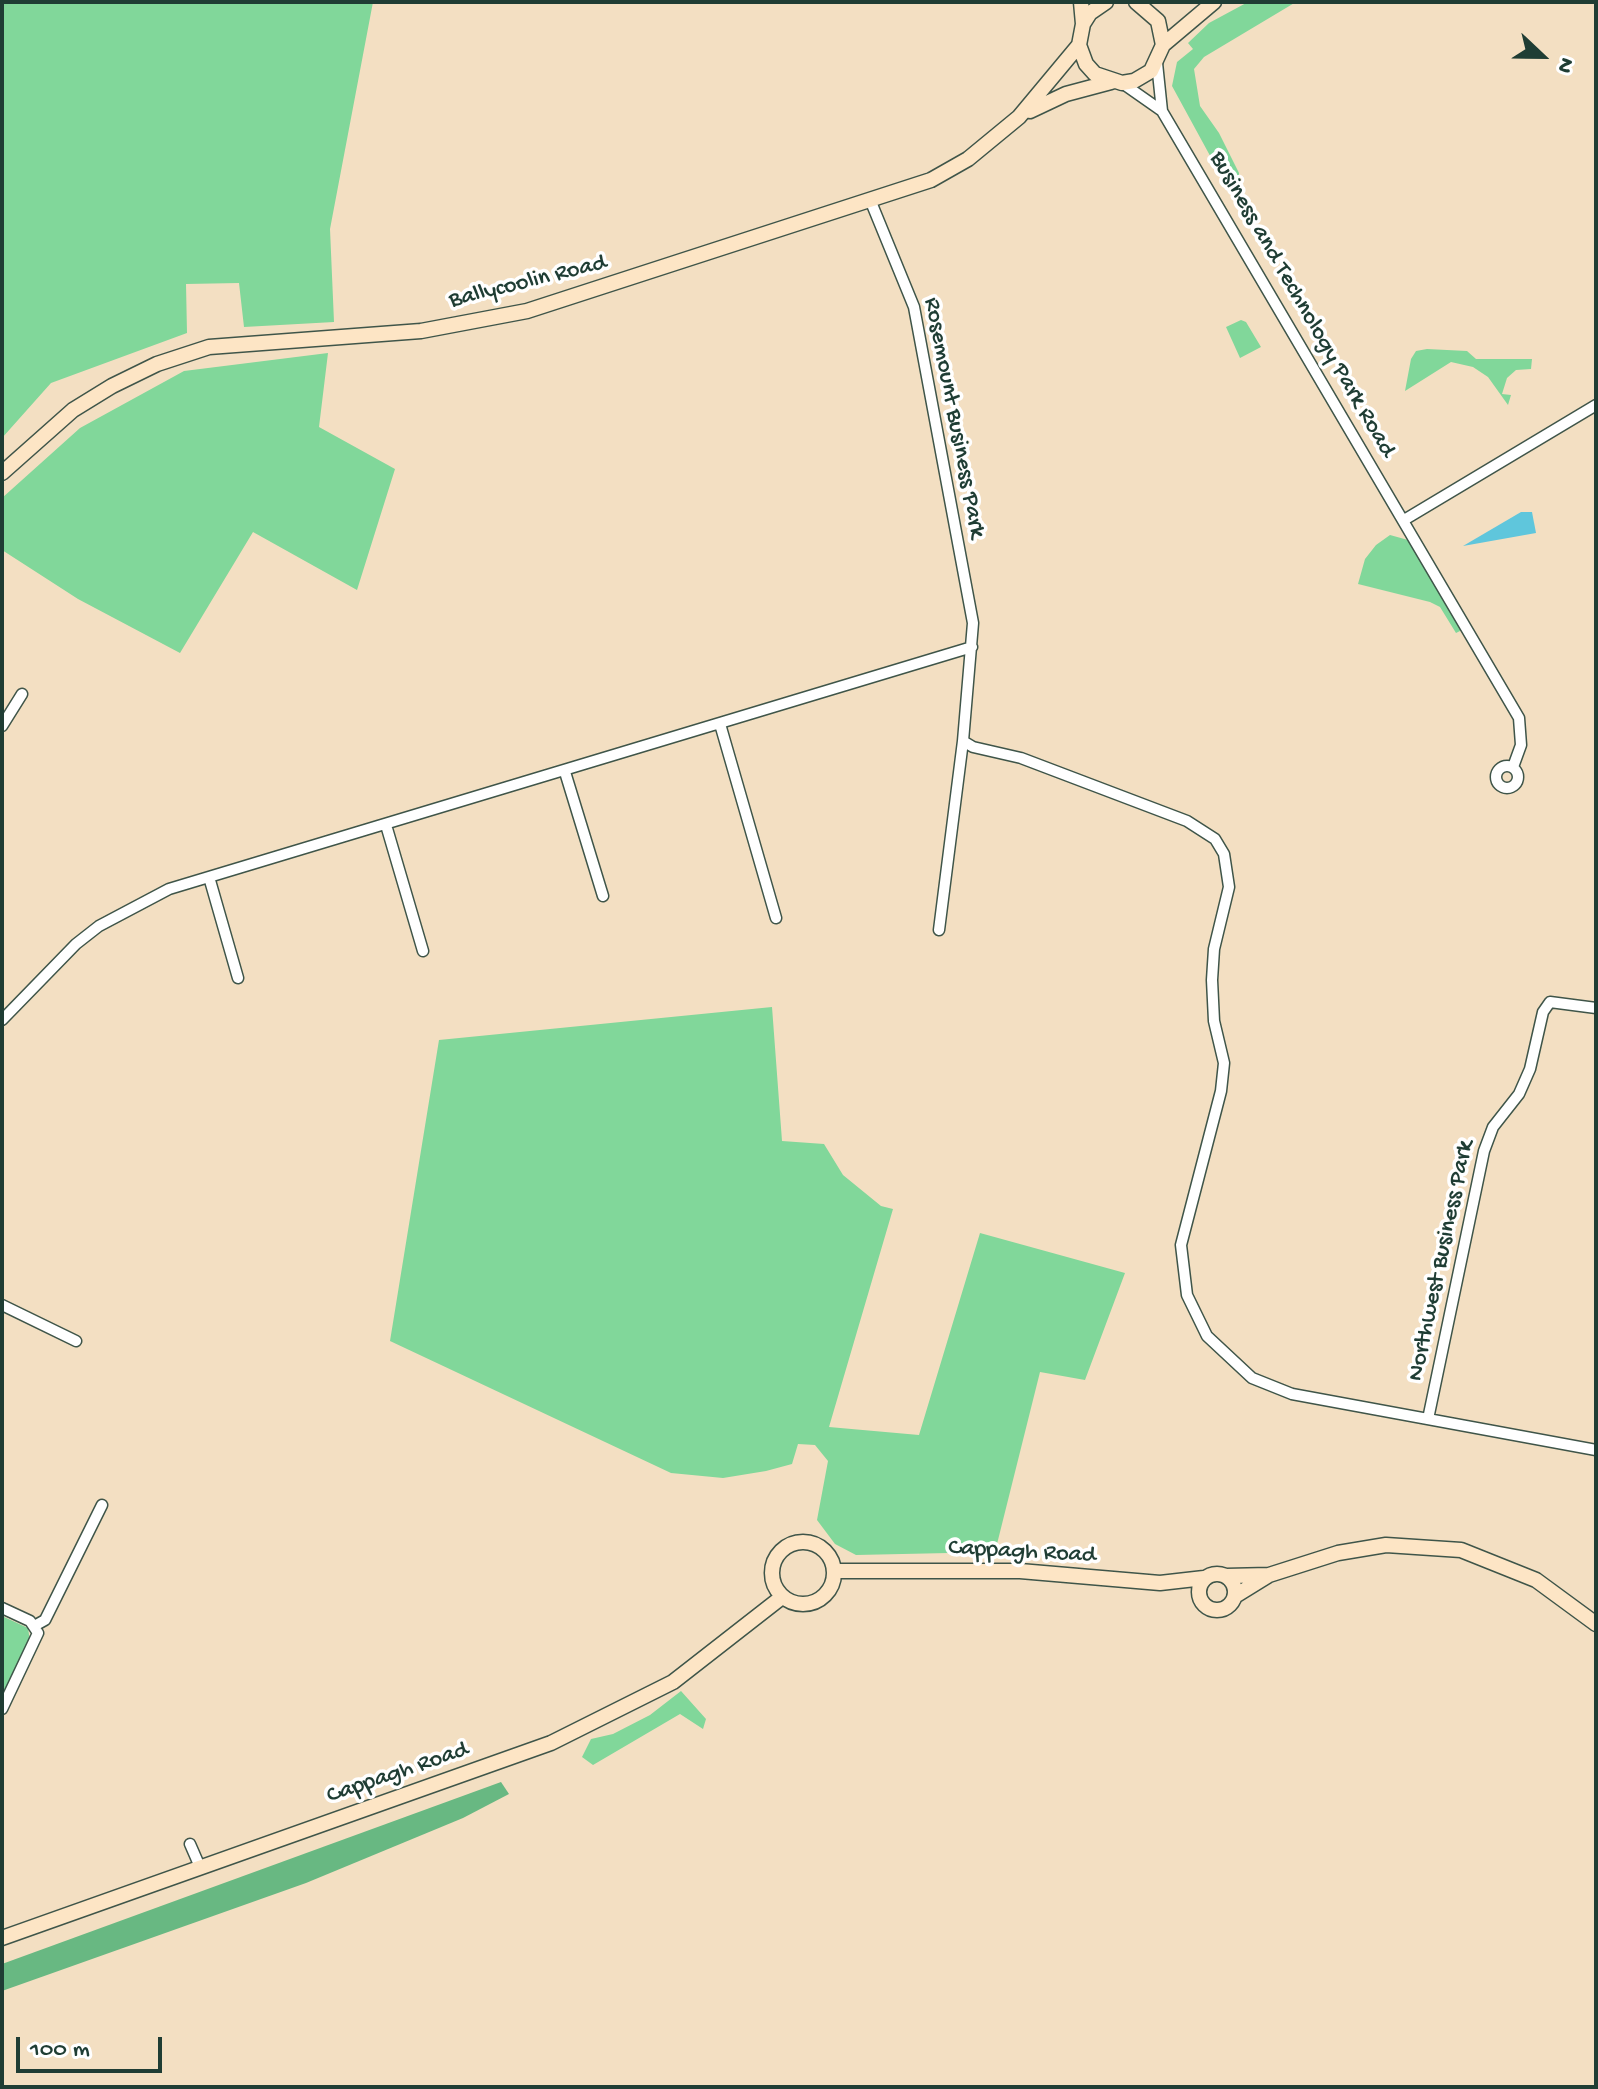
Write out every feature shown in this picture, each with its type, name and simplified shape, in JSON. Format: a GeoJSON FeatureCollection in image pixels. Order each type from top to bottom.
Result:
{"type":"FeatureCollection","features":[{"type":"Feature","properties":{"kind":"street"},"geometry":{"type":"LineString","coordinates":[[1081,2],[1083,24],[1079,45],[1086,64],[1116,83]]}},
{"type":"Feature","properties":{"kind":"street"},"geometry":{"type":"LineString","coordinates":[[1083,24],[1090,13],[1106,2]]}},
{"type":"Feature","properties":{"kind":"street"},"geometry":{"type":"LineString","coordinates":[[1138,2],[1148,2]]}},
{"type":"Feature","properties":{"kind":"street"},"geometry":{"type":"LineString","coordinates":[[1138,2],[1158,21],[1163,45],[1157,63]]}},
{"type":"Feature","properties":{"kind":"street"},"geometry":{"type":"LineString","coordinates":[[1163,45],[1214,2]]}},
{"type":"Feature","properties":{"kind":"street","name":"Ballycoolin Road"},"geometry":{"type":"LineString","coordinates":[[1019,117],[1079,45]]}},
{"type":"Feature","properties":{"kind":"street","name":"Ballycoolin Road"},"geometry":{"type":"LineString","coordinates":[[2,473],[73,410],[157,364],[209,347],[421,331],[527,311],[871,202],[951,170],[1019,117],[1066,94],[1142,77],[1157,63]]}},
{"type":"Feature","properties":{"kind":"street","name":"Business and Technology Park Road"},"geometry":{"type":"LineString","coordinates":[[1157,63],[1162,111],[1519,718],[1521,745],[1513,767]]}},
{"type":"Feature","properties":{"kind":"street","name":"Business and Technology Park Road"},"geometry":{"type":"LineString","coordinates":[[1116,83],[1162,111]]}},
{"type":"Feature","properties":{"kind":"street","name":"Rosemount Business Park"},"geometry":{"type":"LineString","coordinates":[[871,202],[914,307],[973,623],[963,741],[939,930]]}},
{"type":"Feature","properties":{"kind":"street"},"geometry":{"type":"LineString","coordinates":[[1404,520],[1596,405]]}},
{"type":"Feature","properties":{"kind":"street"},"geometry":{"type":"LineString","coordinates":[[2,1020],[76,944],[99,926],[144,900],[209,877],[972,647]]}},
{"type":"Feature","properties":{"kind":"street"},"geometry":{"type":"LineString","coordinates":[[2,726],[22,694]]}},
{"type":"Feature","properties":{"kind":"street"},"geometry":{"type":"LineString","coordinates":[[720,724],[776,918]]}},
{"type":"Feature","properties":{"kind":"street"},"geometry":{"type":"LineString","coordinates":[[963,741],[973,747],[1021,758],[1187,821],[1215,839],[1229,869],[1229,887],[1214,949],[1212,980],[1214,1021],[1224,1063],[1221,1091],[1183,1224],[1181,1245],[1187,1295],[1207,1336],[1252,1378],[1292,1394],[1428,1419]]}},
{"type":"Feature","properties":{"kind":"street"},"geometry":{"type":"LineString","coordinates":[[565,772],[603,896]]}},
{"type":"Feature","properties":{"kind":"street"},"geometry":{"type":"LineString","coordinates":[[386,825],[423,951]]}},
{"type":"Feature","properties":{"kind":"street"},"geometry":{"type":"LineString","coordinates":[[209,877],[238,978]]}},
{"type":"Feature","properties":{"kind":"street","name":"Northwest Business Park"},"geometry":{"type":"LineString","coordinates":[[1596,1008],[1550,1002],[1543,1012],[1530,1069],[1519,1094],[1493,1127],[1484,1151],[1428,1419],[1596,1450]]}},
{"type":"Feature","properties":{"kind":"street"},"geometry":{"type":"LineString","coordinates":[[2,1305],[76,1341]]}},
{"type":"Feature","properties":{"kind":"street"},"geometry":{"type":"LineString","coordinates":[[36,1625],[45,1620],[102,1505]]}},
{"type":"Feature","properties":{"kind":"street"},"geometry":{"type":"LineString","coordinates":[[803,1542],[813,1543],[829,1555],[834,1571],[833,1582],[821,1599],[801,1605],[782,1597],[771,1575],[773,1564],[785,1547],[803,1542]]}},
{"type":"Feature","properties":{"kind":"street","name":"Cappagh Road"},"geometry":{"type":"LineString","coordinates":[[1160,1583],[1200,1598],[1208,1608],[1220,1610],[1230,1605],[1235,1596],[1269,1575],[1338,1553],[1386,1545],[1461,1550],[1536,1580],[1596,1624]]}},
{"type":"Feature","properties":{"kind":"street","name":"Cappagh Road"},"geometry":{"type":"LineString","coordinates":[[834,1571],[1020,1571],[1160,1583],[1204,1578],[1215,1573],[1226,1576],[1269,1575]]}},
{"type":"Feature","properties":{"kind":"street"},"geometry":{"type":"LineString","coordinates":[[1226,1576],[1234,1585],[1235,1596]]}},
{"type":"Feature","properties":{"kind":"street"},"geometry":{"type":"LineString","coordinates":[[1200,1598],[1199,1588],[1204,1578]]}},
{"type":"Feature","properties":{"kind":"street","name":"Cappagh Road"},"geometry":{"type":"LineString","coordinates":[[2,1938],[551,1743],[673,1682],[782,1597]]}},
{"type":"Feature","properties":{"kind":"street"},"geometry":{"type":"LineString","coordinates":[[2,1608],[36,1625]]}},
{"type":"Feature","properties":{"kind":"street"},"geometry":{"type":"LineString","coordinates":[[2,1709],[36,1639],[36,1625]]}},
{"type":"Feature","properties":{"kind":"street"},"geometry":{"type":"LineString","coordinates":[[190,1844],[200,1867]]}},
{"type":"Feature","properties":{"kind":"green space"},"geometry":{"type":"Polygon","coordinates":[[[2,2],[373,2],[330,229],[334,322],[244,327],[239,283],[186,284],[187,333],[51,383],[2,438],[2,2]]]}},
{"type":"Feature","properties":{"kind":"green space"},"geometry":{"type":"Polygon","coordinates":[[[1248,2],[1296,2],[1204,57],[1194,69],[1200,106],[1219,133],[1239,173],[1239,184],[1226,185],[1172,86],[1177,62],[1193,49],[1188,43],[1209,23],[1248,2]]]}},
{"type":"Feature","properties":{"kind":"green space"},"geometry":{"type":"Polygon","coordinates":[[[1241,320],[1246,322],[1261,347],[1240,358],[1226,327],[1241,320]]]}},
{"type":"Feature","properties":{"kind":"green space"},"geometry":{"type":"Polygon","coordinates":[[[1416,351],[1467,351],[1476,359],[1532,359],[1531,369],[1516,370],[1507,378],[1502,394],[1511,395],[1508,405],[1488,377],[1473,367],[1451,362],[1405,391],[1411,359],[1416,351]]]}},
{"type":"Feature","properties":{"kind":"green space"},"geometry":{"type":"Polygon","coordinates":[[[328,353],[319,427],[395,469],[357,590],[253,532],[180,653],[78,599],[2,550],[2,498],[80,428],[184,371],[328,353]]]}},
{"type":"Feature","properties":{"kind":"green space"},"geometry":{"type":"Polygon","coordinates":[[[1390,535],[1408,540],[1462,630],[1456,633],[1440,607],[1430,602],[1358,584],[1365,559],[1376,545],[1390,535]]]}},
{"type":"Feature","properties":{"kind":"green space"},"geometry":{"type":"Polygon","coordinates":[[[772,1007],[782,1141],[824,1144],[843,1175],[881,1206],[893,1209],[829,1427],[919,1435],[980,1233],[1125,1273],[1085,1380],[1040,1372],[995,1552],[856,1555],[835,1544],[817,1520],[828,1461],[815,1445],[798,1444],[792,1464],[766,1471],[723,1478],[671,1473],[390,1341],[439,1040],[772,1007]]]}},
{"type":"Feature","properties":{"kind":"green space"},"geometry":{"type":"Polygon","coordinates":[[[2,1616],[28,1628],[30,1641],[2,1699],[2,1616]]]}},
{"type":"Feature","properties":{"kind":"green space"},"geometry":{"type":"Polygon","coordinates":[[[681,1691],[706,1719],[703,1729],[680,1714],[593,1765],[582,1757],[591,1739],[613,1734],[650,1715],[681,1691]]]}},
{"type":"Feature","properties":{"kind":"green space"},"geometry":{"type":"Polygon","coordinates":[[[501,1782],[509,1794],[463,1818],[306,1883],[2,1991],[2,1964],[501,1782]]]}},
{"type":"Feature","properties":{"kind":"water"},"geometry":{"type":"Polygon","coordinates":[[[1521,512],[1532,512],[1536,533],[1463,546],[1521,512]]]}}]}
